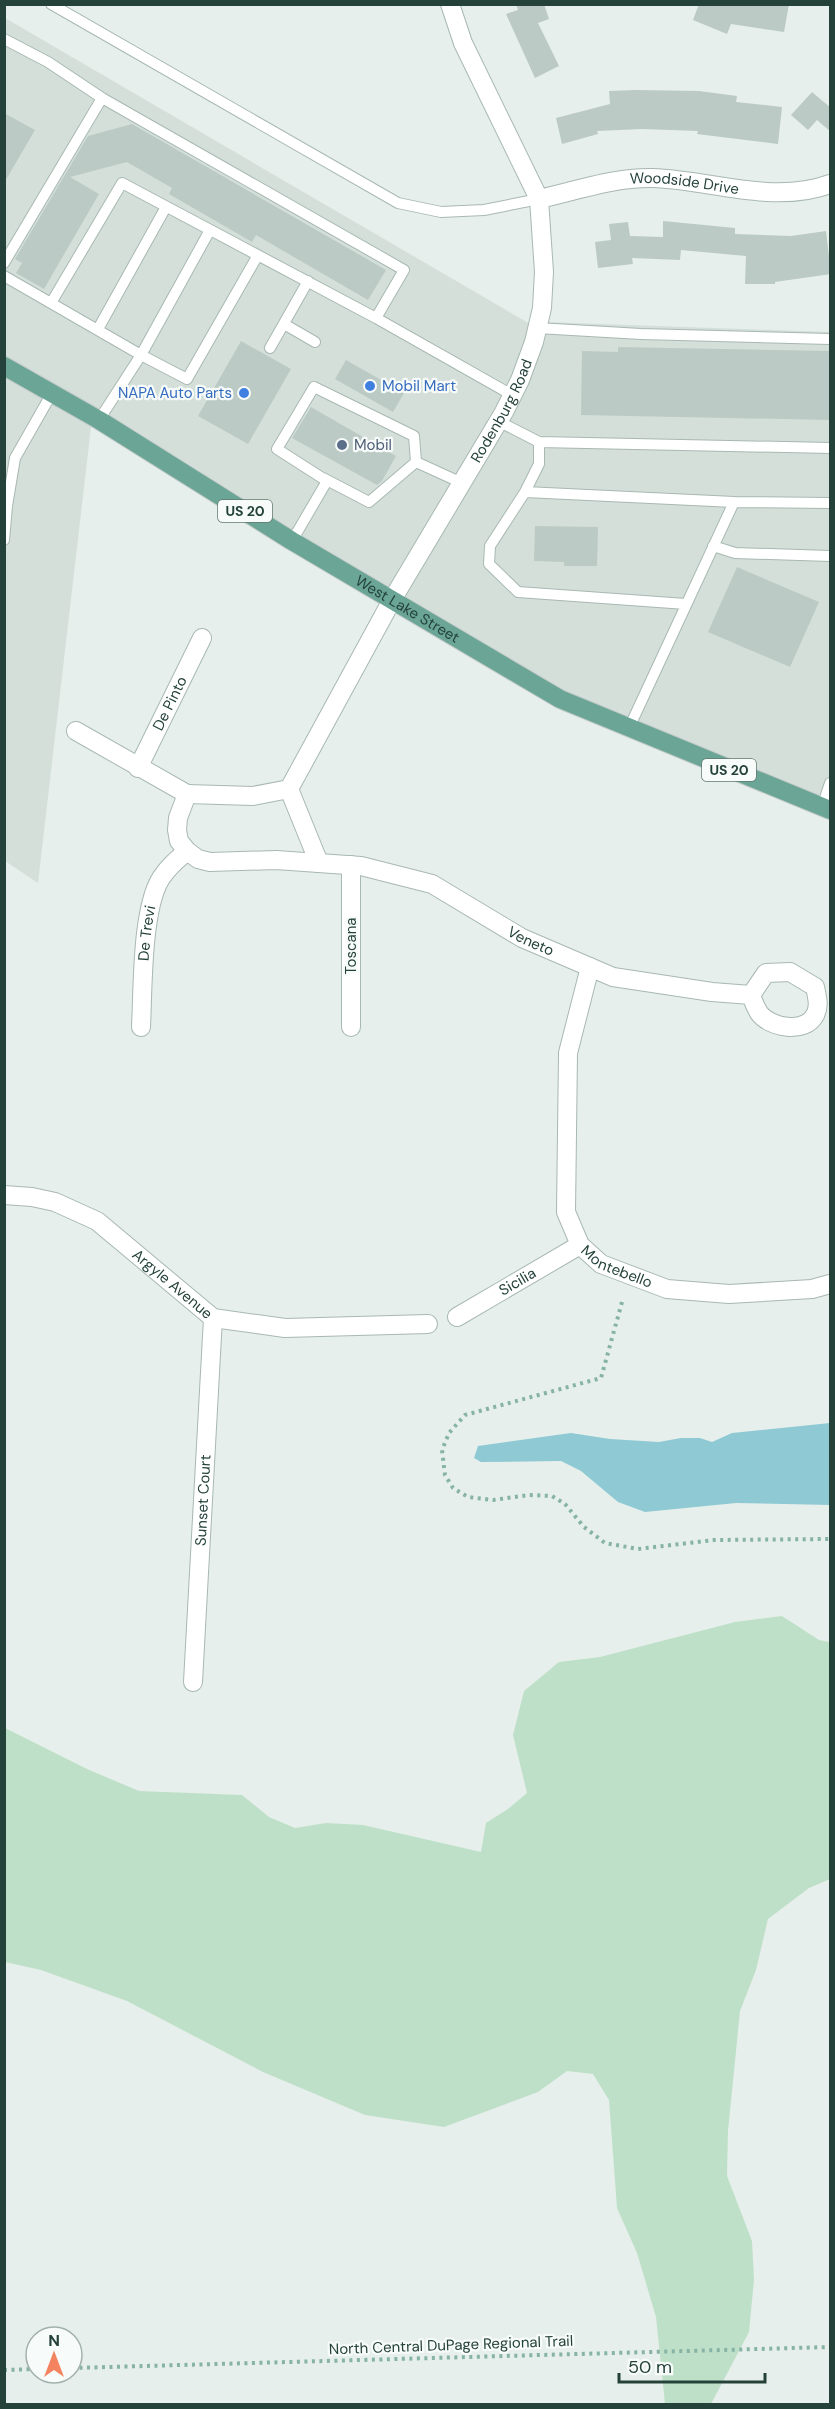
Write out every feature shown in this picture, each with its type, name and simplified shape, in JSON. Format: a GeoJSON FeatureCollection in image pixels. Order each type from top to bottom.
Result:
{"type":"FeatureCollection","features":[{"type":"Feature","properties":{"kind":"main road","name":"West Lake Street"},"geometry":{"type":"LineString","coordinates":[[4,366],[99,420],[292,541],[560,699],[826,808]]}},
{"type":"Feature","properties":{"kind":"street","name":"Rodenburg Road"},"geometry":{"type":"LineString","coordinates":[[289,789],[392,600],[512,395],[534,342],[542,308],[544,272],[539,199],[480,81],[463,43],[450,4]]}},
{"type":"Feature","properties":{"kind":"street","name":"Woodside Drive"},"geometry":{"type":"LineString","coordinates":[[539,199],[630,179],[678,179],[777,194],[796,193],[831,184]]}},
{"type":"Feature","properties":{"kind":"street","name":"De Pinto"},"geometry":{"type":"LineString","coordinates":[[138,768],[202,638]]}},
{"type":"Feature","properties":{"kind":"street"},"geometry":{"type":"LineString","coordinates":[[75,731],[187,794],[253,796],[289,789],[319,863]]}},
{"type":"Feature","properties":{"kind":"street"},"geometry":{"type":"LineString","coordinates":[[187,794],[178,818],[177,830],[179,841],[187,851]]}},
{"type":"Feature","properties":{"kind":"street","name":"Veneto"},"geometry":{"type":"LineString","coordinates":[[187,851],[198,859],[210,862],[276,861],[362,866],[432,884],[522,938],[614,977],[712,992],[751,995]]}},
{"type":"Feature","properties":{"kind":"street","name":"De Trevi"},"geometry":{"type":"LineString","coordinates":[[141,1027],[144,946],[151,907],[162,875],[187,851]]}},
{"type":"Feature","properties":{"kind":"street","name":"Toscana"},"geometry":{"type":"LineString","coordinates":[[351,865],[351,1027]]}},
{"type":"Feature","properties":{"kind":"street","name":"Montebello"},"geometry":{"type":"LineString","coordinates":[[590,967],[568,1053],[566,1212],[580,1245],[601,1264],[667,1289],[729,1294],[813,1289],[831,1284]]}},
{"type":"Feature","properties":{"kind":"street","name":"Argyle Avenue"},"geometry":{"type":"LineString","coordinates":[[4,1195],[32,1197],[55,1202],[97,1221],[213,1318],[285,1328],[428,1324]]}},
{"type":"Feature","properties":{"kind":"street","name":"Sicilia"},"geometry":{"type":"LineString","coordinates":[[457,1317],[580,1245]]}},
{"type":"Feature","properties":{"kind":"street","name":"Sunset Court"},"geometry":{"type":"LineString","coordinates":[[193,1683],[213,1318]]}},
{"type":"Feature","properties":{"kind":"lane"},"geometry":{"type":"LineString","coordinates":[[51,4],[398,203],[441,212],[484,210],[539,199]]}},
{"type":"Feature","properties":{"kind":"lane"},"geometry":{"type":"LineString","coordinates":[[4,39],[48,62],[102,98],[404,270],[376,318]]}},
{"type":"Feature","properties":{"kind":"lane"},"geometry":{"type":"LineString","coordinates":[[4,263],[102,98]]}},
{"type":"Feature","properties":{"kind":"lane"},"geometry":{"type":"LineString","coordinates":[[51,303],[123,183],[376,318],[512,395]]}},
{"type":"Feature","properties":{"kind":"lane"},"geometry":{"type":"LineString","coordinates":[[98,329],[166,207]]}},
{"type":"Feature","properties":{"kind":"lane"},"geometry":{"type":"LineString","coordinates":[[99,420],[141,355],[210,230]]}},
{"type":"Feature","properties":{"kind":"lane"},"geometry":{"type":"LineString","coordinates":[[4,276],[187,379],[258,255]]}},
{"type":"Feature","properties":{"kind":"lane"},"geometry":{"type":"LineString","coordinates":[[270,348],[308,281]]}},
{"type":"Feature","properties":{"kind":"lane"},"geometry":{"type":"LineString","coordinates":[[284,324],[315,342]]}},
{"type":"Feature","properties":{"kind":"lane"},"geometry":{"type":"LineString","coordinates":[[537,328],[641,334],[831,339]]}},
{"type":"Feature","properties":{"kind":"lane"},"geometry":{"type":"LineString","coordinates":[[292,541],[327,481],[277,449],[314,387],[414,436],[416,462]]}},
{"type":"Feature","properties":{"kind":"lane"},"geometry":{"type":"LineString","coordinates":[[4,540],[15,458],[52,393]]}},
{"type":"Feature","properties":{"kind":"lane"},"geometry":{"type":"LineString","coordinates":[[498,421],[539,442],[831,448]]}},
{"type":"Feature","properties":{"kind":"lane"},"geometry":{"type":"LineString","coordinates":[[539,442],[539,464],[525,492],[490,546],[489,564],[518,592],[686,604]]}},
{"type":"Feature","properties":{"kind":"lane"},"geometry":{"type":"LineString","coordinates":[[322,478],[369,502],[416,462]]}},
{"type":"Feature","properties":{"kind":"lane"},"geometry":{"type":"LineString","coordinates":[[416,462],[462,483]]}},
{"type":"Feature","properties":{"kind":"lane"},"geometry":{"type":"LineString","coordinates":[[525,492],[734,502],[831,503]]}},
{"type":"Feature","properties":{"kind":"lane"},"geometry":{"type":"LineString","coordinates":[[629,728],[734,502]]}},
{"type":"Feature","properties":{"kind":"lane"},"geometry":{"type":"LineString","coordinates":[[713,546],[735,553],[831,556]]}},
{"type":"Feature","properties":{"kind":"lane"},"geometry":{"type":"LineString","coordinates":[[826,808],[831,783]]}},
{"type":"Feature","properties":{"kind":"path"},"geometry":{"type":"LineString","coordinates":[[622,1302],[601,1378],[465,1415],[449,1433],[442,1450],[445,1475],[453,1488],[468,1497],[493,1500],[529,1495],[552,1496],[565,1504],[584,1527],[605,1543],[638,1550],[714,1540],[831,1539]]}},
{"type":"Feature","properties":{"kind":"path","name":"North Central DuPage Regional Trail"},"geometry":{"type":"LineString","coordinates":[[84,2368],[831,2347]]}},
{"type":"Feature","properties":{"kind":"path"},"geometry":{"type":"LineString","coordinates":[[4,2370],[24,2369]]}},
{"type":"Feature","properties":{"kind":"shaded area"},"geometry":{"type":"Polygon","coordinates":[[[5,18],[530,324],[516,378],[390,593],[5,361],[5,18]]]}},
{"type":"Feature","properties":{"kind":"shaded area"},"geometry":{"type":"Polygon","coordinates":[[[545,322],[830,332],[830,805],[567,694],[403,598],[545,322]]]}},
{"type":"Feature","properties":{"kind":"shaded area"},"geometry":{"type":"Polygon","coordinates":[[[4,377],[91,427],[38,883],[5,861],[4,377]]]}},
{"type":"Feature","properties":{"kind":"green space"},"geometry":{"type":"Polygon","coordinates":[[[782,1616],[819,1640],[830,1642],[830,1879],[809,1888],[768,1919],[756,1970],[740,2011],[728,2131],[727,2176],[752,2241],[754,2280],[749,2332],[711,2404],[665,2404],[656,2317],[637,2253],[617,2208],[609,2100],[593,2074],[567,2071],[538,2092],[444,2127],[365,2115],[263,2072],[127,2001],[41,1970],[5,1962],[5,1728],[87,1769],[139,1791],[242,1795],[269,1817],[295,1828],[326,1823],[363,1825],[481,1852],[486,1823],[527,1793],[513,1735],[524,1691],[559,1662],[600,1657],[735,1622],[782,1616]]]}},
{"type":"Feature","properties":{"kind":"water"},"geometry":{"type":"Polygon","coordinates":[[[830,1423],[830,1505],[736,1503],[645,1512],[618,1502],[581,1471],[561,1461],[481,1462],[474,1458],[478,1446],[571,1433],[610,1439],[659,1442],[681,1438],[700,1438],[712,1442],[732,1433],[830,1423]]]}},
{"type":"Feature","properties":{"kind":"building"},"geometry":{"type":"Polygon","coordinates":[[[516,4],[544,4],[549,19],[538,23],[559,66],[535,78],[506,14],[518,10],[516,4]]]}},
{"type":"Feature","properties":{"kind":"building"},"geometry":{"type":"Polygon","coordinates":[[[699,4],[789,4],[784,32],[731,24],[727,34],[693,20],[699,4]]]}},
{"type":"Feature","properties":{"kind":"building"},"geometry":{"type":"Polygon","coordinates":[[[609,91],[699,91],[737,96],[736,102],[782,107],[778,144],[697,134],[698,131],[642,129],[597,131],[598,134],[562,144],[556,118],[610,104],[609,91]]]}},
{"type":"Feature","properties":{"kind":"building"},"geometry":{"type":"Polygon","coordinates":[[[812,92],[831,108],[831,132],[817,120],[808,130],[791,115],[812,92]]]}},
{"type":"Feature","properties":{"kind":"building"},"geometry":{"type":"Polygon","coordinates":[[[4,113],[35,130],[4,183],[4,113]]]}},
{"type":"Feature","properties":{"kind":"building"},"geometry":{"type":"Polygon","coordinates":[[[132,124],[386,270],[368,300],[256,235],[252,242],[169,194],[172,188],[127,162],[70,177],[99,194],[44,289],[16,273],[22,263],[15,259],[88,136],[132,124]]]}},
{"type":"Feature","properties":{"kind":"building"},"geometry":{"type":"Polygon","coordinates":[[[663,221],[735,228],[735,234],[791,236],[826,231],[831,274],[775,282],[775,284],[745,284],[746,256],[681,250],[680,260],[632,258],[633,264],[598,268],[595,242],[611,240],[609,224],[628,222],[630,236],[663,237],[663,221]]]}},
{"type":"Feature","properties":{"kind":"building","name":"NAPA Auto Parts"},"geometry":{"type":"Polygon","coordinates":[[[241,341],[291,369],[248,444],[198,416],[241,341]]]}},
{"type":"Feature","properties":{"kind":"building"},"geometry":{"type":"Polygon","coordinates":[[[618,347],[831,351],[831,420],[581,415],[582,351],[618,352],[618,347]]]}},
{"type":"Feature","properties":{"kind":"building","name":"Mobil Mart"},"geometry":{"type":"Polygon","coordinates":[[[346,360],[404,393],[393,412],[335,379],[346,360]]]}},
{"type":"Feature","properties":{"kind":"building","name":"Mobil"},"geometry":{"type":"Polygon","coordinates":[[[311,407],[396,456],[382,481],[377,485],[292,438],[311,407]]]}},
{"type":"Feature","properties":{"kind":"building"},"geometry":{"type":"Polygon","coordinates":[[[535,526],[598,527],[597,566],[564,566],[564,562],[534,561],[535,526]]]}},
{"type":"Feature","properties":{"kind":"building"},"geometry":{"type":"Polygon","coordinates":[[[737,567],[819,602],[790,667],[708,632],[737,567]]]}},
{"type":"Feature","properties":{"kind":"place","name":"Mobil Mart"},"geometry":{"type":"Point","coordinates":[370,386]}},
{"type":"Feature","properties":{"kind":"place","name":"NAPA Auto Parts"},"geometry":{"type":"Point","coordinates":[244,393]}},
{"type":"Feature","properties":{"kind":"place","name":"Mobil"},"geometry":{"type":"Point","coordinates":[342,445]}}]}
